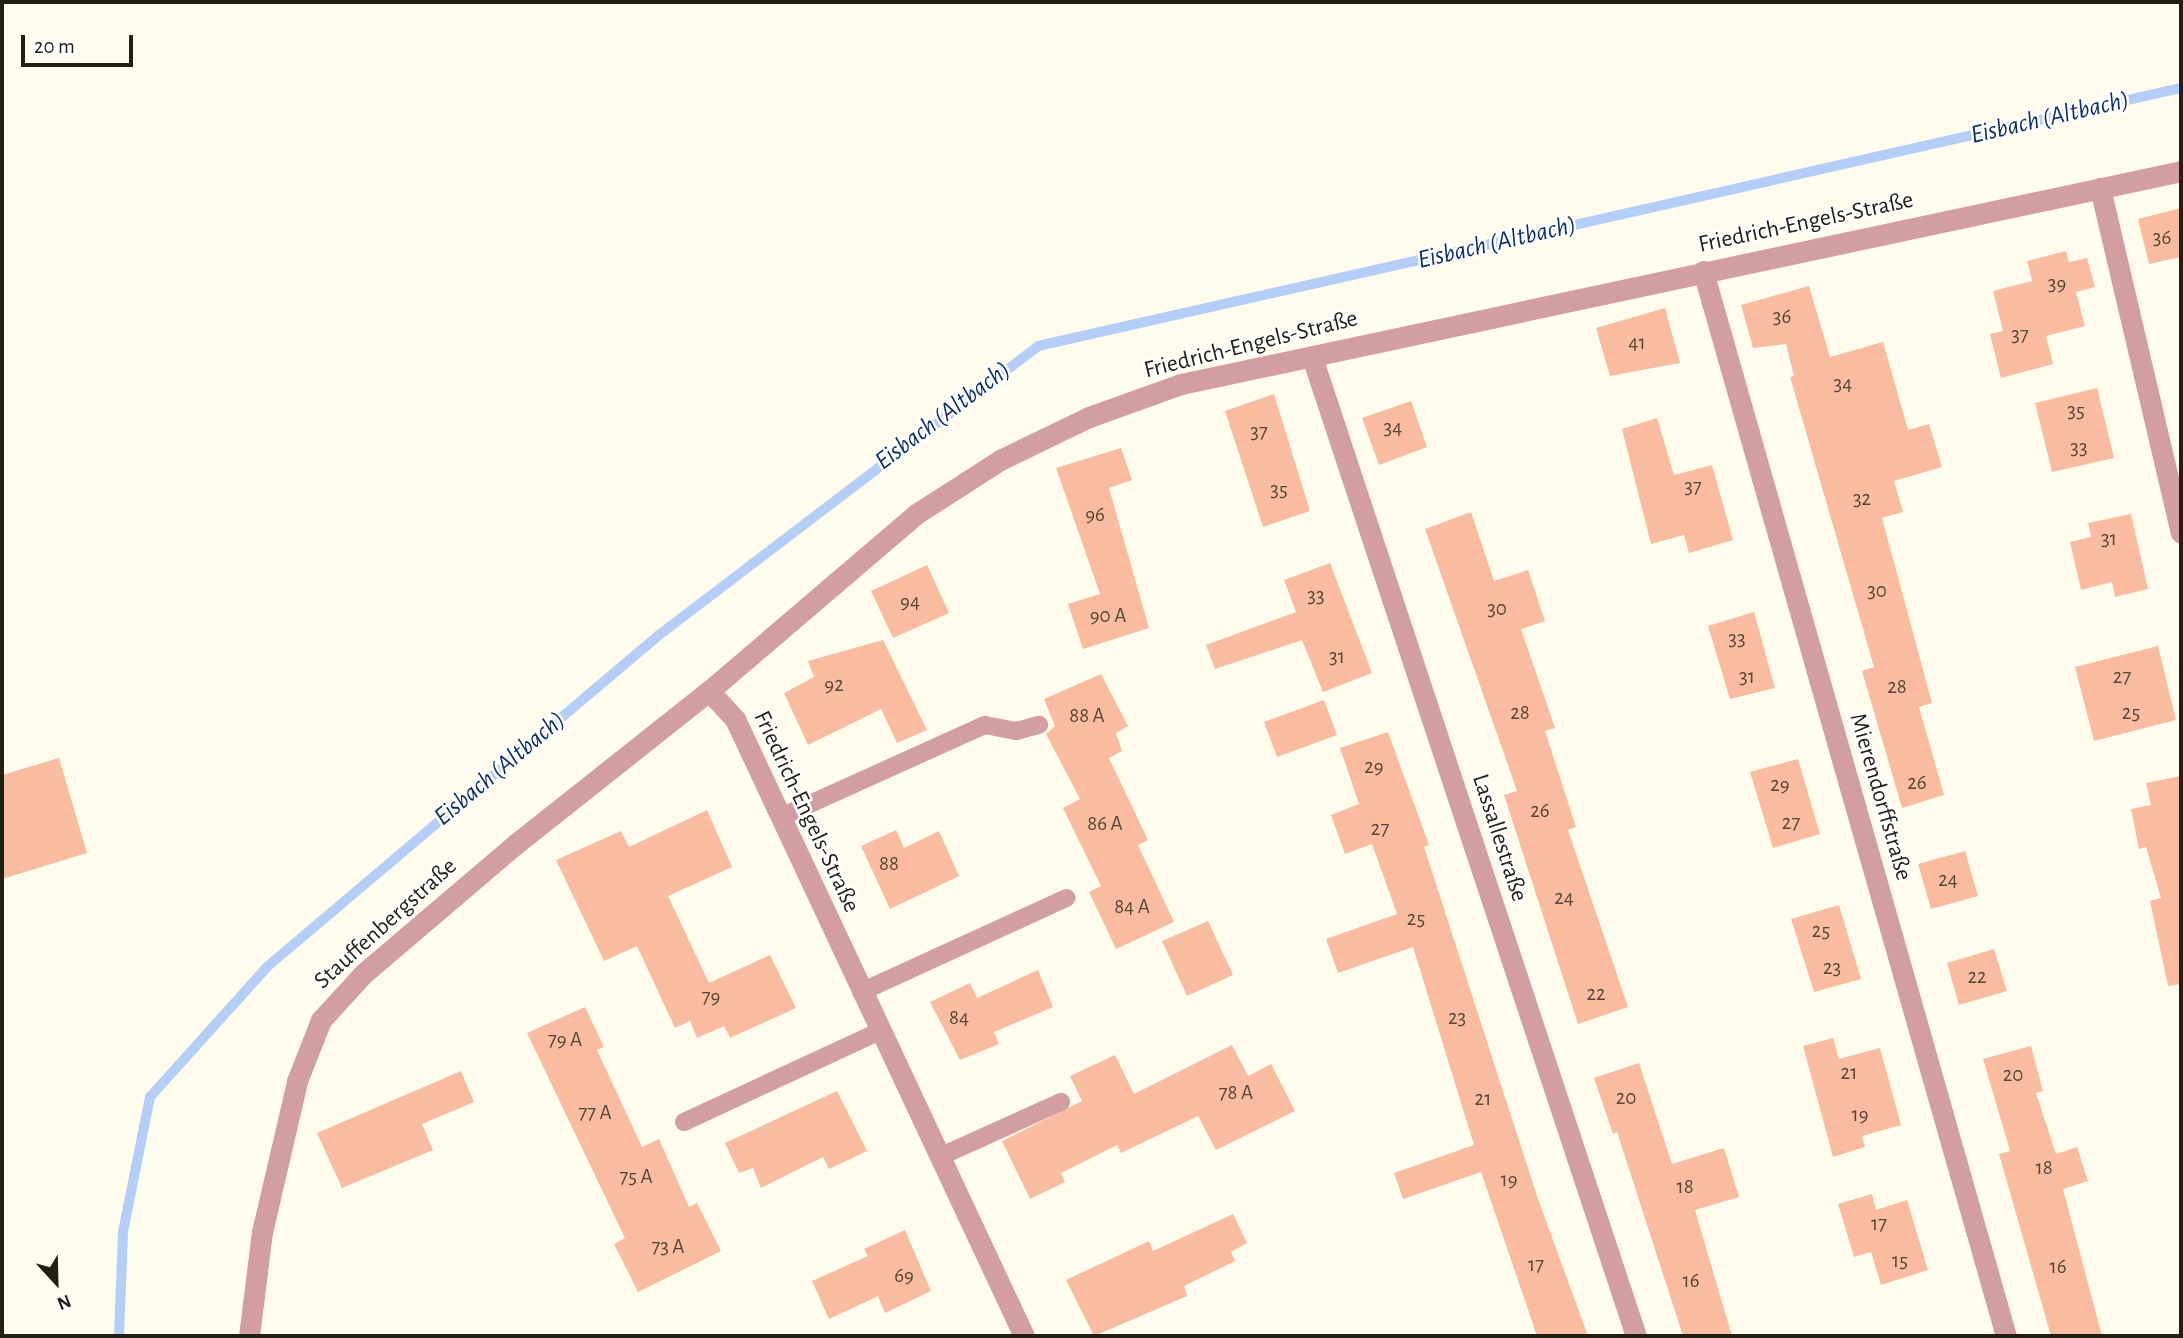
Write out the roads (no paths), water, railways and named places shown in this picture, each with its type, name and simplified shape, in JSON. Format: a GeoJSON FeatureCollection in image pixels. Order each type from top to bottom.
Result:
{"type":"FeatureCollection","features":[{"type":"Feature","properties":{"kind":"street","name":"Friedrich-Engels-Straße"},"geometry":{"type":"LineString","coordinates":[[1024,1336],[735,719],[709,691],[916,514],[1000,460],[1088,416],[1181,384],[2181,171]]}},
{"type":"Feature","properties":{"kind":"street"},"geometry":{"type":"LineString","coordinates":[[2100,188],[2181,533]]}},
{"type":"Feature","properties":{"kind":"street","name":"Mierendorffstraße"},"geometry":{"type":"LineString","coordinates":[[1703,271],[2006,1336]]}},
{"type":"Feature","properties":{"kind":"street","name":"Lassallestraße"},"geometry":{"type":"LineString","coordinates":[[1312,356],[1636,1336]]}},
{"type":"Feature","properties":{"kind":"street","name":"Stauffenbergstraße"},"geometry":{"type":"LineString","coordinates":[[249,1336],[265,1219],[297,1081],[321,1020],[363,974],[517,843],[709,691]]}},
{"type":"Feature","properties":{"kind":"lane"},"geometry":{"type":"LineString","coordinates":[[780,817],[985,725],[1016,731],[1039,725]]}},
{"type":"Feature","properties":{"kind":"lane"},"geometry":{"type":"LineString","coordinates":[[861,992],[1066,898]]}},
{"type":"Feature","properties":{"kind":"lane"},"geometry":{"type":"LineString","coordinates":[[684,1122],[880,1031]]}},
{"type":"Feature","properties":{"kind":"lane"},"geometry":{"type":"LineString","coordinates":[[939,1157],[1061,1102]]}},
{"type":"Feature","properties":{"kind":"waterway","name":"Eisbach (Altbach)"},"geometry":{"type":"LineString","coordinates":[[119,1336],[123,1232],[150,1097],[268,966],[659,635],[1038,346],[2181,88]]}}]}
